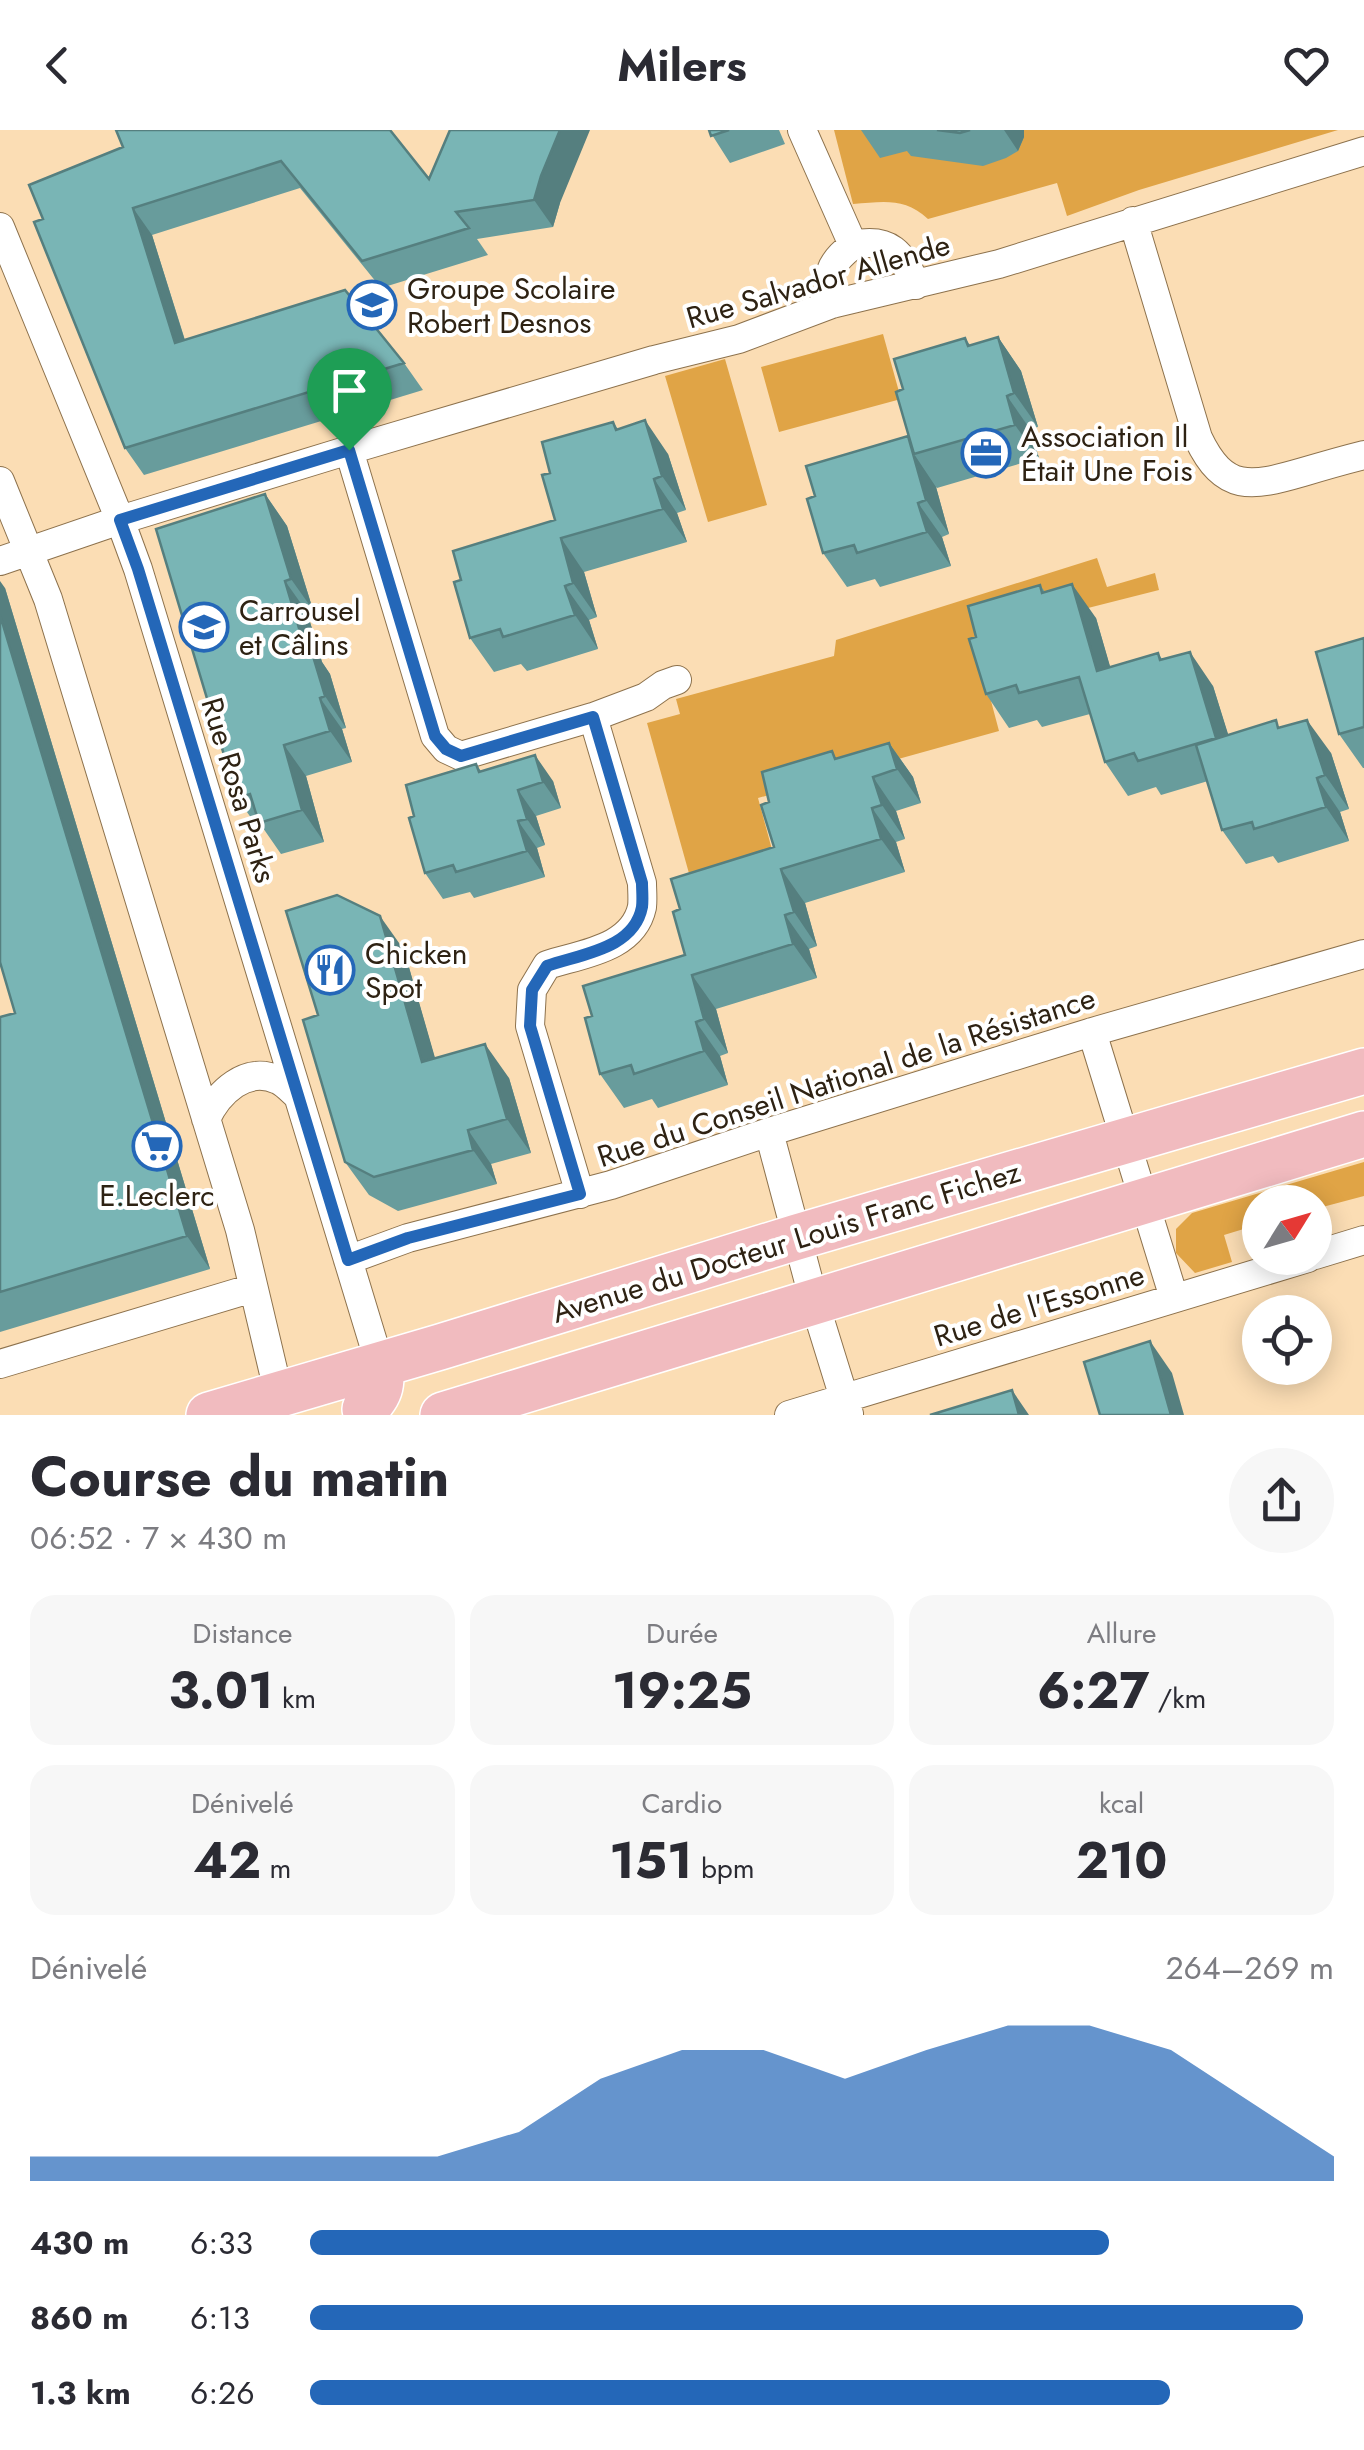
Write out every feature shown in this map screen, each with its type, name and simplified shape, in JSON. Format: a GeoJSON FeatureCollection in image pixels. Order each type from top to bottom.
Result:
{"type":"FeatureCollection","features":[{"type":"Feature","properties":{"kind":"main road","name":"Avenue du Docteur Louis Franc Fichez"},"geometry":{"type":"LineString","coordinates":[[208,1415],[286,1405],[380,1365],[796,1237],[1364,1071]]}},
{"type":"Feature","properties":{"kind":"main road"},"geometry":{"type":"LineString","coordinates":[[442,1415],[1364,1134]]}},
{"type":"Feature","properties":{"kind":"main road"},"geometry":{"type":"LineString","coordinates":[[365,1413],[378,1397],[382,1382],[380,1365]]}},
{"type":"Feature","properties":{"kind":"street"},"geometry":{"type":"LineString","coordinates":[[802,130],[853,245]]}},
{"type":"Feature","properties":{"kind":"street","name":"Rue Salvador Allende"},"geometry":{"type":"LineString","coordinates":[[0,560],[349,450],[654,360],[739,339],[832,304],[1000,264],[1364,150]]}},
{"type":"Feature","properties":{"kind":"street"},"geometry":{"type":"LineString","coordinates":[[1133,221],[1198,438],[1206,456],[1221,472],[1260,484],[1364,454]]}},
{"type":"Feature","properties":{"kind":"street","name":"Rue Rosa Parks"},"geometry":{"type":"LineString","coordinates":[[0,227],[11,285],[120,520],[138,569],[380,1365]]}},
{"type":"Feature","properties":{"kind":"street"},"geometry":{"type":"LineString","coordinates":[[832,304],[828,279],[839,256],[853,245],[872,241],[891,248],[906,263],[916,285]]}},
{"type":"Feature","properties":{"kind":"street"},"geometry":{"type":"LineString","coordinates":[[349,450],[435,736],[446,749],[461,756],[593,717],[646,697],[677,680]]}},
{"type":"Feature","properties":{"kind":"street"},"geometry":{"type":"LineString","coordinates":[[0,480],[48,598],[240,1230],[286,1405]]}},
{"type":"Feature","properties":{"kind":"street"},"geometry":{"type":"LineString","coordinates":[[580,1194],[530,1026],[532,990],[547,966],[618,943],[633,928],[642,908],[642,883],[593,717]]}},
{"type":"Feature","properties":{"kind":"street","name":"Rue du Conseil National de la Résistance"},"geometry":{"type":"LineString","coordinates":[[348,1260],[408,1238],[580,1194],[1092,1032],[1364,954]]}},
{"type":"Feature","properties":{"kind":"street"},"geometry":{"type":"LineString","coordinates":[[1092,1032],[1174,1298]]}},
{"type":"Feature","properties":{"kind":"street"},"geometry":{"type":"LineString","coordinates":[[206,1120],[214,1101],[243,1080],[260,1076],[279,1080],[298,1096]]}},
{"type":"Feature","properties":{"kind":"street"},"geometry":{"type":"LineString","coordinates":[[769,1132],[847,1407]]}},
{"type":"Feature","properties":{"kind":"street","name":"Rue de l'Essonne"},"geometry":{"type":"LineString","coordinates":[[1332,1250],[1364,1240]]}},
{"type":"Feature","properties":{"kind":"street","name":"Rue de l'Essonne"},"geometry":{"type":"LineString","coordinates":[[789,1415],[847,1407],[1250,1275]]}},
{"type":"Feature","properties":{"kind":"street"},"geometry":{"type":"LineString","coordinates":[[0,1364],[253,1288]]}},
{"type":"Feature","properties":{"kind":"shaded area"},"geometry":{"type":"Polygon","coordinates":[[[834,130],[1338,130],[1139,190],[1067,216],[1057,183],[928,219],[902,204],[853,204],[834,130]]]}},
{"type":"Feature","properties":{"kind":"shaded area"},"geometry":{"type":"Polygon","coordinates":[[[883,334],[901,399],[779,432],[761,367],[883,334]]]}},
{"type":"Feature","properties":{"kind":"shaded area"},"geometry":{"type":"Polygon","coordinates":[[[725,359],[767,505],[708,522],[665,376],[725,359]]]}},
{"type":"Feature","properties":{"kind":"shaded area"},"geometry":{"type":"Polygon","coordinates":[[[1097,558],[1107,587],[1155,573],[1159,590],[974,637],[999,731],[758,798],[780,879],[697,902],[647,723],[680,714],[676,699],[834,656],[836,640],[1097,558]]]}},
{"type":"Feature","properties":{"kind":"shaded area"},"geometry":{"type":"Polygon","coordinates":[[[1364,1162],[1364,1196],[1332,1204],[1332,1185],[1286,1185],[1364,1162]]]}},
{"type":"Feature","properties":{"kind":"shaded area"},"geometry":{"type":"Polygon","coordinates":[[[1242,1198],[1242,1230],[1224,1235],[1232,1262],[1195,1273],[1176,1253],[1176,1229],[1192,1213],[1242,1198]]]}},
{"type":"Feature","properties":{"kind":"building"},"geometry":{"type":"Polygon","coordinates":[[[116,130],[390,130],[429,179],[450,130],[560,130],[534,200],[456,212],[469,228],[362,261],[281,161],[133,208],[175,343],[345,290],[404,363],[125,448],[34,222],[43,219],[29,185],[123,147],[116,130]]]}},
{"type":"Feature","properties":{"kind":"building"},"geometry":{"type":"Polygon","coordinates":[[[998,337],[1014,393],[1007,396],[1015,425],[914,454],[896,392],[903,389],[894,359],[965,338],[968,346],[998,337]]]}},
{"type":"Feature","properties":{"kind":"building"},"geometry":{"type":"Polygon","coordinates":[[[645,420],[662,476],[654,479],[663,509],[561,538],[573,583],[565,586],[575,615],[503,637],[500,629],[470,638],[454,582],[461,580],[453,551],[555,520],[542,475],[550,473],[542,442],[613,422],[616,430],[645,420]]]}},
{"type":"Feature","properties":{"kind":"building"},"geometry":{"type":"Polygon","coordinates":[[[908,436],[926,500],[918,503],[927,532],[857,553],[854,545],[823,553],[807,499],[815,496],[806,466],[908,436]]]}},
{"type":"Feature","properties":{"kind":"building"},"geometry":{"type":"Polygon","coordinates":[[[265,494],[291,579],[285,581],[304,645],[309,643],[325,696],[320,698],[330,731],[284,745],[302,810],[259,823],[250,794],[237,798],[156,529],[265,494]]]}},
{"type":"Feature","properties":{"kind":"building"},"geometry":{"type":"Polygon","coordinates":[[[1072,584],[1097,671],[1158,653],[1160,660],[1190,652],[1216,738],[1138,761],[1134,753],[1105,762],[1079,677],[1019,693],[1016,685],[986,694],[969,639],[976,637],[968,606],[1040,585],[1042,593],[1072,584]]]}},
{"type":"Feature","properties":{"kind":"building"},"geometry":{"type":"Polygon","coordinates":[[[0,615],[187,1236],[0,1292],[0,1017],[15,1013],[0,962],[0,615]]]}},
{"type":"Feature","properties":{"kind":"building"},"geometry":{"type":"Polygon","coordinates":[[[1364,638],[1364,727],[1339,734],[1316,652],[1364,638]]]}},
{"type":"Feature","properties":{"kind":"building"},"geometry":{"type":"Polygon","coordinates":[[[1276,720],[1278,728],[1307,720],[1325,775],[1317,778],[1326,807],[1254,829],[1252,822],[1222,830],[1196,745],[1276,720]]]}},
{"type":"Feature","properties":{"kind":"building"},"geometry":{"type":"Polygon","coordinates":[[[889,743],[897,769],[873,777],[882,805],[872,808],[881,839],[781,869],[794,912],[785,915],[793,944],[692,975],[704,1019],[696,1022],[704,1051],[634,1074],[631,1065],[600,1074],[585,1018],[592,1016],[583,986],[685,955],[673,912],[680,909],[671,879],[774,847],[761,805],[769,802],[762,772],[832,751],[835,759],[889,743]]]}},
{"type":"Feature","properties":{"kind":"building"},"geometry":{"type":"Polygon","coordinates":[[[535,755],[543,782],[518,790],[527,819],[518,821],[527,851],[456,872],[453,865],[425,873],[409,818],[414,816],[406,785],[476,764],[479,772],[535,755]]]}},
{"type":"Feature","properties":{"kind":"building"},"geometry":{"type":"Polygon","coordinates":[[[337,895],[380,916],[422,1062],[485,1044],[507,1119],[468,1130],[473,1150],[374,1177],[345,1162],[303,1020],[318,1015],[286,911],[337,895]]]}},
{"type":"Feature","properties":{"kind":"building"},"geometry":{"type":"Polygon","coordinates":[[[1150,1341],[1171,1415],[1100,1415],[1084,1362],[1150,1341]]]}},
{"type":"Feature","properties":{"kind":"building"},"geometry":{"type":"Polygon","coordinates":[[[1012,1390],[1019,1415],[930,1415],[1012,1390]]]}},
{"type":"Feature","properties":{"kind":"place","name":"Groupe Scolaire Robert Desnos"},"geometry":{"type":"Point","coordinates":[372,305]}},
{"type":"Feature","properties":{"kind":"place","name":"Association Il Était Une Fois"},"geometry":{"type":"Point","coordinates":[986,453]}},
{"type":"Feature","properties":{"kind":"place","name":"Carrousel et Câlins"},"geometry":{"type":"Point","coordinates":[204,627]}},
{"type":"Feature","properties":{"kind":"place","name":"Chicken Spot"},"geometry":{"type":"Point","coordinates":[330,970]}},
{"type":"Feature","properties":{"kind":"place","name":"E.Leclerc"},"geometry":{"type":"Point","coordinates":[157,1146]}},
{"type":"Feature","properties":{"kind":"route"},"geometry":{"type":"LineString","coordinates":[[349,450],[435,736],[446,749],[461,756],[593,717],[642,883],[642,908],[633,928],[618,943],[547,966],[532,990],[530,1026],[580,1194],[408,1238],[348,1260],[120,520],[349,450]]}}]}
